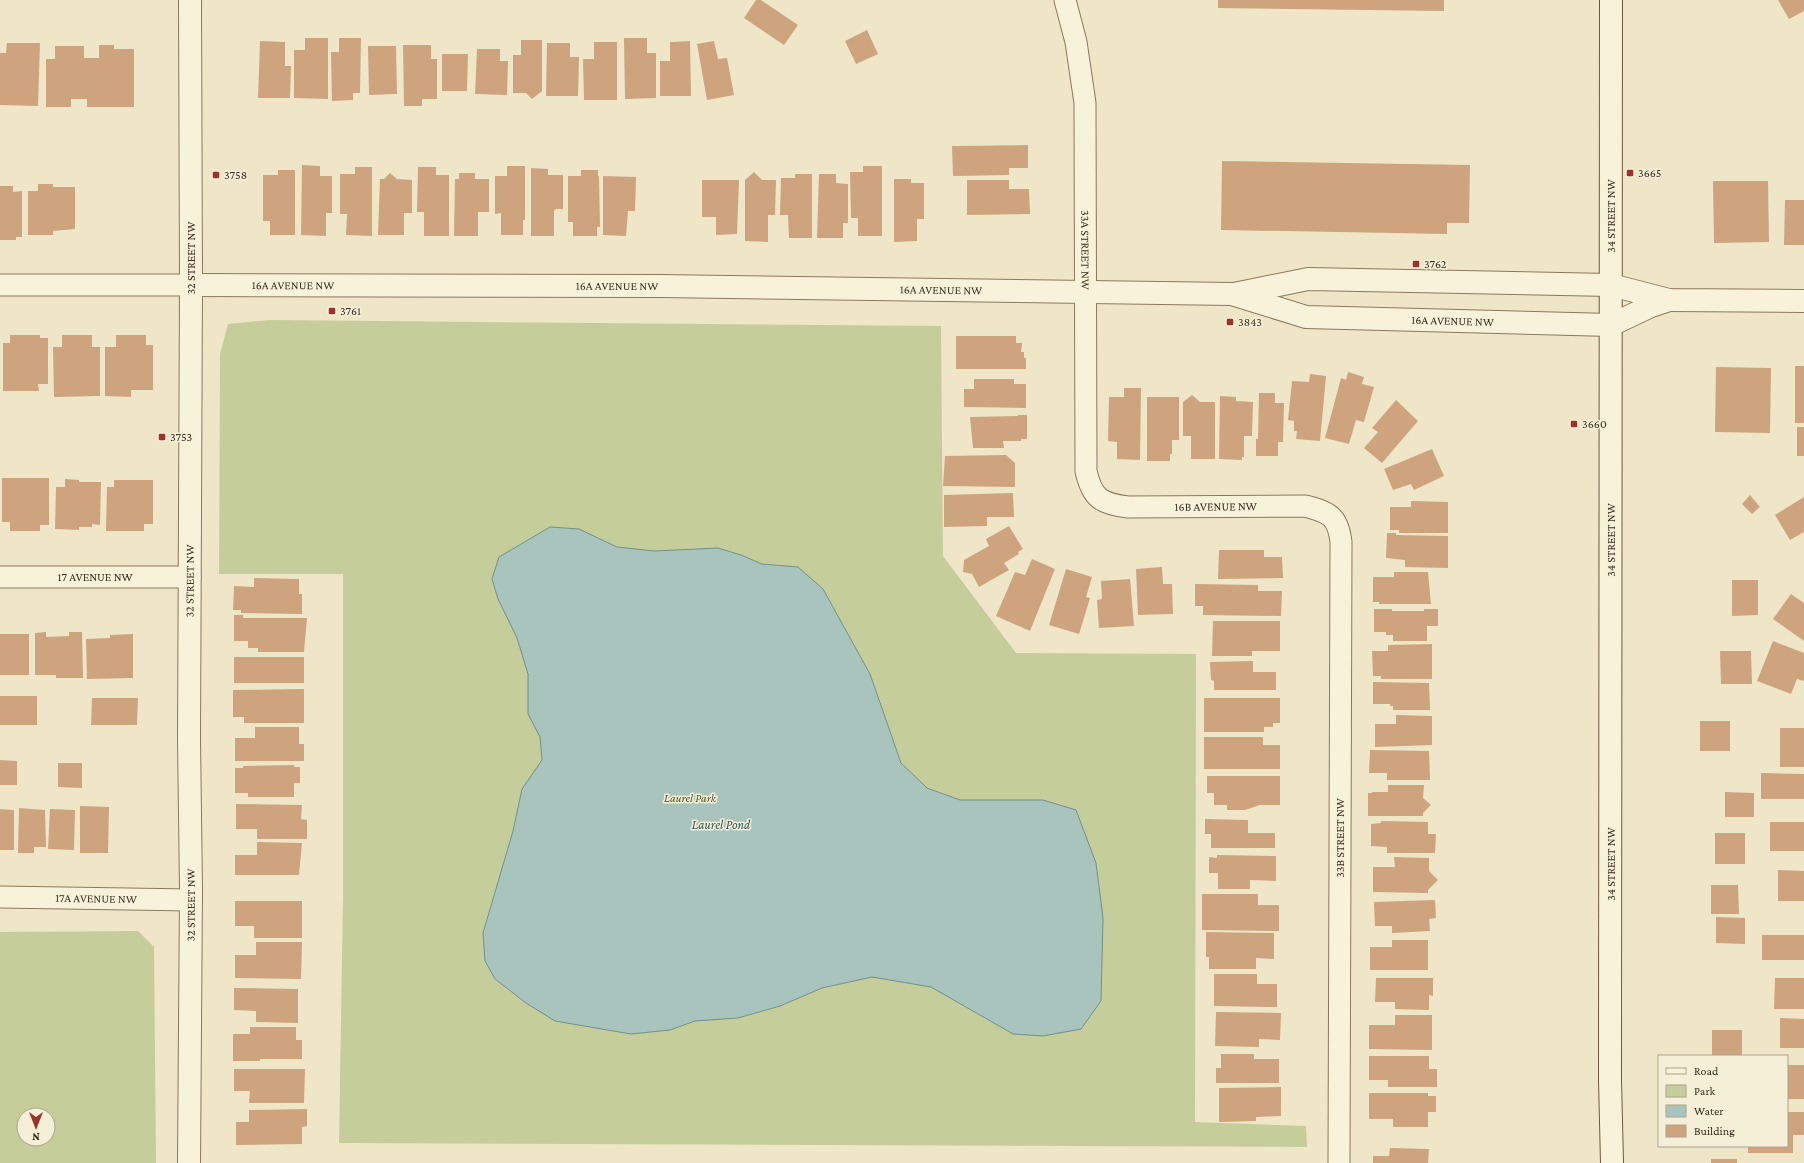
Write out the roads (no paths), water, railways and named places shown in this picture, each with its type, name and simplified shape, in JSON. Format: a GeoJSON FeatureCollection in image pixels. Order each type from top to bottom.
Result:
{"type":"FeatureCollection","features":[{"type":"Feature","properties":{"kind":"street","name":"32 STREET NW"},"geometry":{"type":"LineString","coordinates":[[189,1163],[191,900],[190,0]]}},
{"type":"Feature","properties":{"kind":"street","name":"33A STREET NW"},"geometry":{"type":"LineString","coordinates":[[1065,0],[1076,42],[1085,103],[1086,471],[1089,486],[1099,499]]}},
{"type":"Feature","properties":{"kind":"street","name":"34 STREET NW"},"geometry":{"type":"LineString","coordinates":[[1608,1163],[1610,1080],[1611,0]]}},
{"type":"Feature","properties":{"kind":"street","name":"16A AVENUE NW"},"geometry":{"type":"LineString","coordinates":[[0,285],[660,286],[1234,294],[1308,279],[1611,285],[1669,300],[1804,301]]}},
{"type":"Feature","properties":{"kind":"street","name":"16A AVENUE NW"},"geometry":{"type":"LineString","coordinates":[[1234,294],[1306,317],[1611,324],[1651,306],[1669,300]]}},
{"type":"Feature","properties":{"kind":"street","name":"16B AVENUE NW"},"geometry":{"type":"LineString","coordinates":[[1099,499],[1112,506],[1128,507],[1305,506],[1322,510],[1332,516]]}},
{"type":"Feature","properties":{"kind":"street","name":"33B STREET NW"},"geometry":{"type":"LineString","coordinates":[[1332,516],[1339,527],[1341,542],[1339,1163]]}},
{"type":"Feature","properties":{"kind":"street","name":"17 AVENUE NW"},"geometry":{"type":"LineString","coordinates":[[0,577],[190,577]]}},
{"type":"Feature","properties":{"kind":"street","name":"17A AVENUE NW"},"geometry":{"type":"LineString","coordinates":[[0,897],[191,900]]}},
{"type":"Feature","properties":{"kind":"street","name":"34 STREET NW"},"geometry":{"type":"LineString","coordinates":[[1610,1080],[1612,1163]]}},
{"type":"Feature","properties":{"kind":"water","name":"Laurel Pond"},"geometry":{"type":"Polygon","coordinates":[[[550,527],[579,529],[617,547],[654,551],[718,548],[741,555],[762,564],[798,567],[823,589],[870,674],[901,763],[927,788],[960,800],[1043,800],[1076,810],[1096,863],[1103,918],[1101,1001],[1081,1029],[1043,1036],[1013,1034],[931,987],[872,977],[822,988],[780,1006],[738,1018],[695,1021],[670,1030],[631,1034],[555,1021],[526,1003],[495,979],[485,961],[483,933],[513,831],[522,789],[542,760],[540,737],[528,714],[528,674],[517,638],[498,599],[492,579],[499,557],[550,527]]]}},
{"type":"Feature","properties":{"kind":"place","name":"3665"},"geometry":{"type":"Point","coordinates":[1630,173]}},
{"type":"Feature","properties":{"kind":"place","name":"3758"},"geometry":{"type":"Point","coordinates":[216,175]}},
{"type":"Feature","properties":{"kind":"place","name":"3762"},"geometry":{"type":"Point","coordinates":[1416,264]}},
{"type":"Feature","properties":{"kind":"place","name":"3761"},"geometry":{"type":"Point","coordinates":[332,311]}},
{"type":"Feature","properties":{"kind":"place","name":"3843"},"geometry":{"type":"Point","coordinates":[1230,322]}},
{"type":"Feature","properties":{"kind":"place","name":"3660"},"geometry":{"type":"Point","coordinates":[1574,424]}},
{"type":"Feature","properties":{"kind":"place","name":"3753"},"geometry":{"type":"Point","coordinates":[162,437]}},
{"type":"Feature","properties":{"kind":"park label","name":"Laurel Park"},"geometry":{"type":"Point","coordinates":[690,798]}}]}
